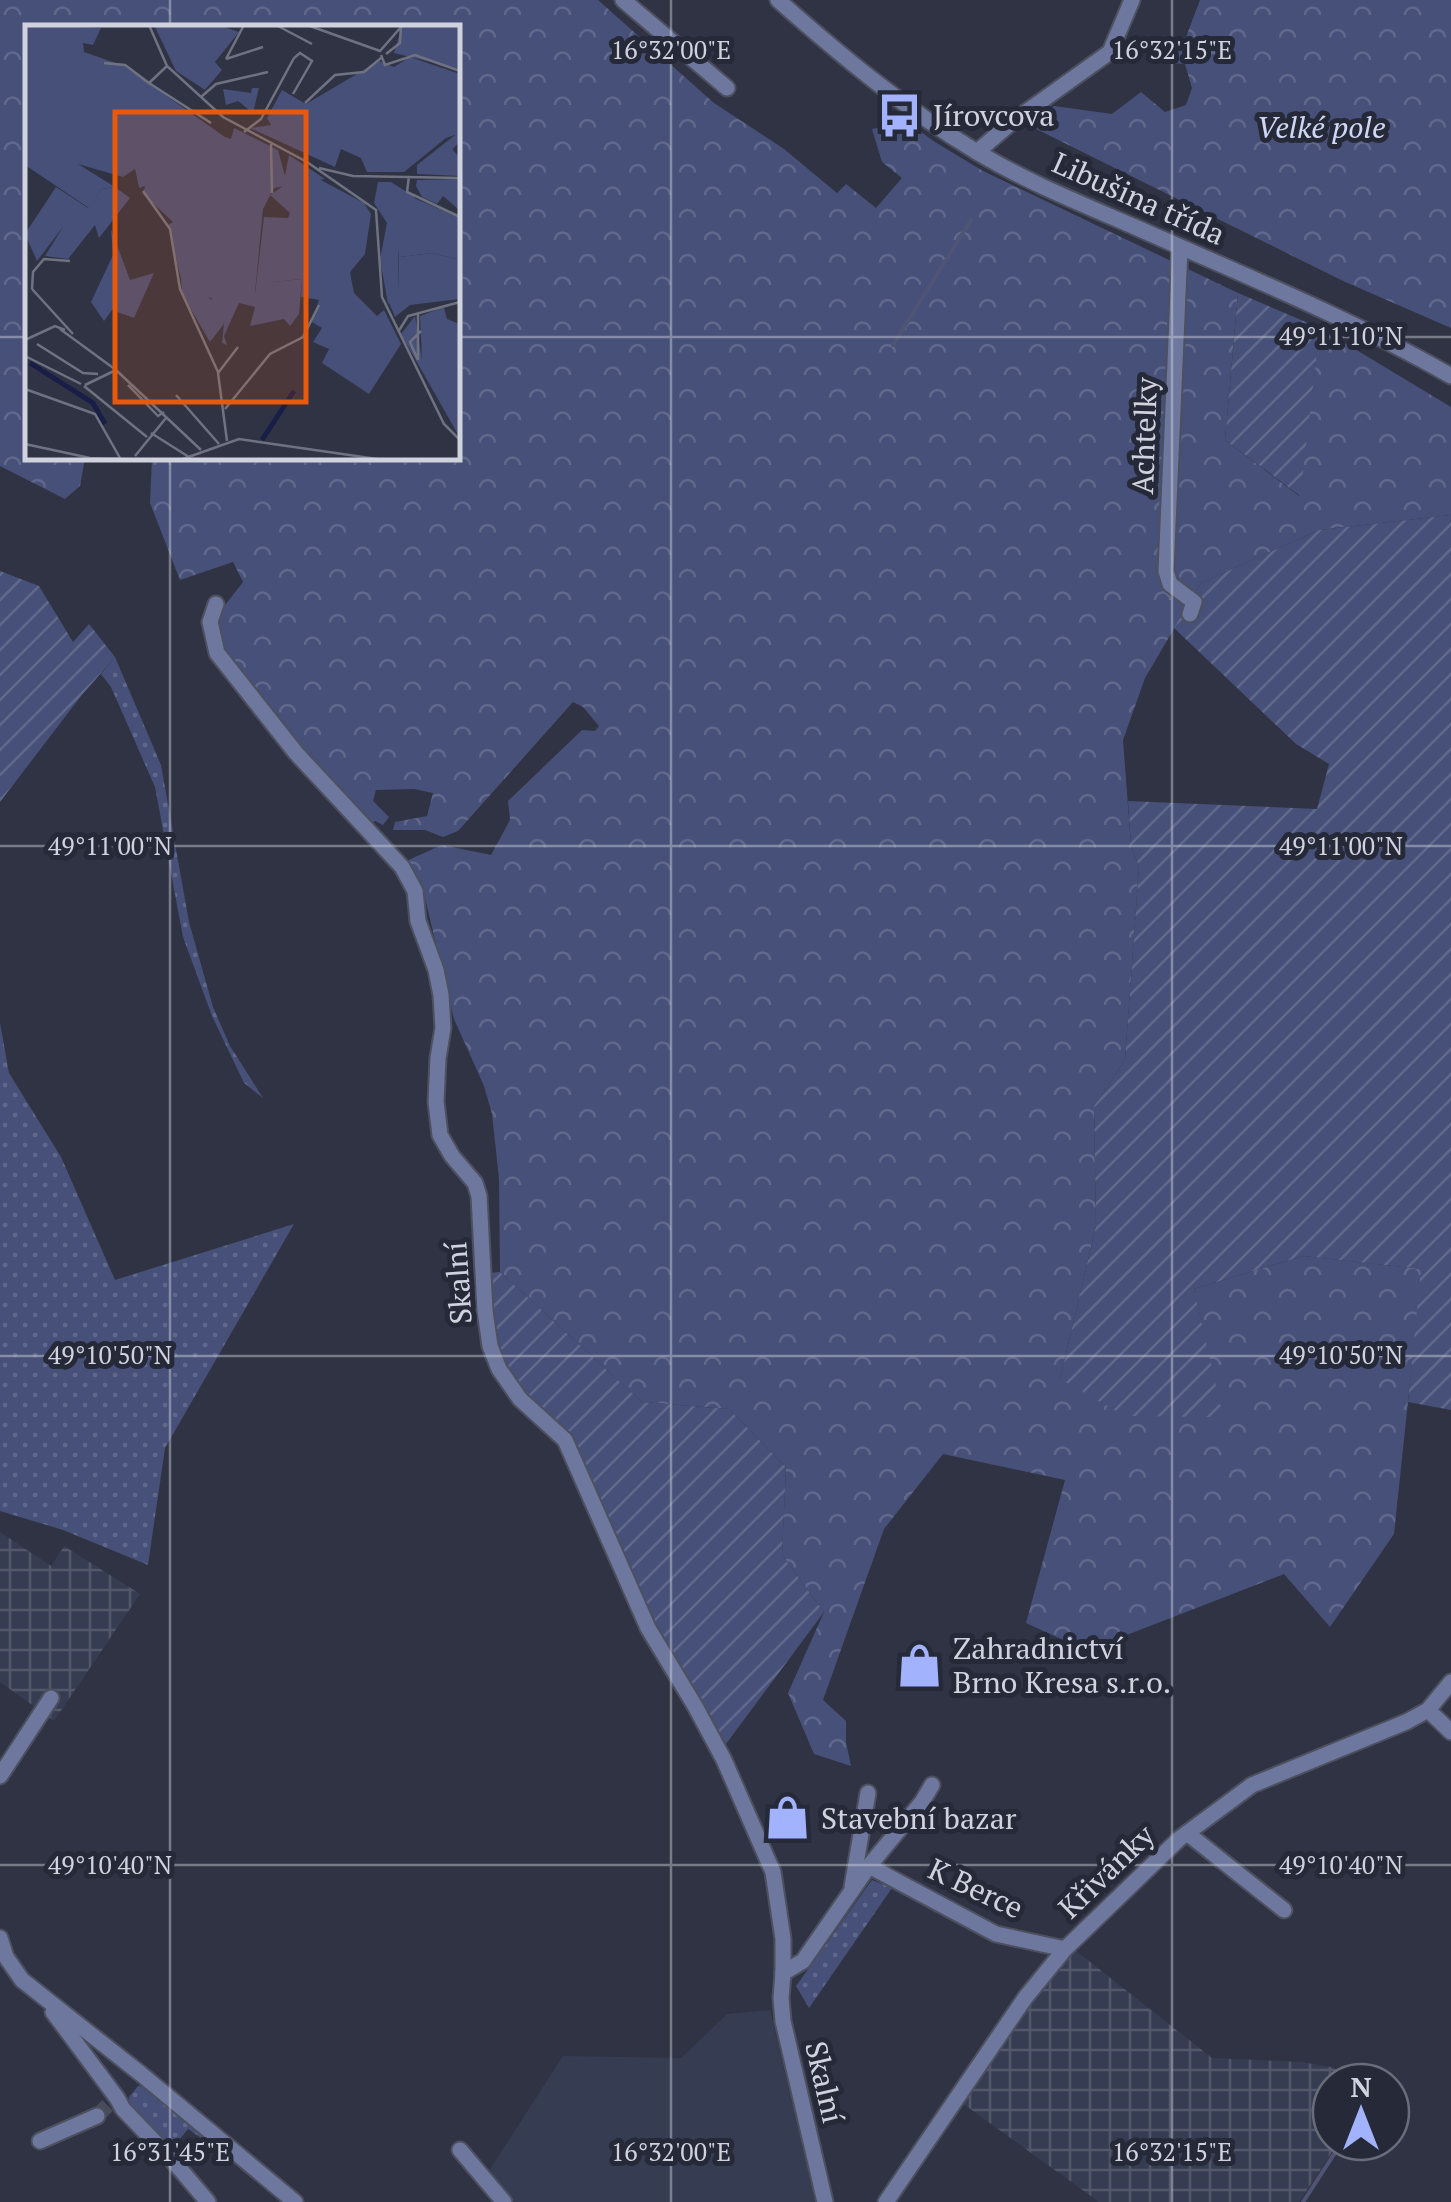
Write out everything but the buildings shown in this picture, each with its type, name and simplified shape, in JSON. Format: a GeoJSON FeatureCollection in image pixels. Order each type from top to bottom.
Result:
{"type":"FeatureCollection","features":[{"type":"Feature","properties":{"kind":"street"},"geometry":{"type":"LineString","coordinates":[[623,0],[727,88]]}},
{"type":"Feature","properties":{"kind":"street","name":"Libušina třída"},"geometry":{"type":"LineString","coordinates":[[778,0],[882,86],[977,152],[1052,190],[1345,321],[1451,376]]}},
{"type":"Feature","properties":{"kind":"street"},"geometry":{"type":"LineString","coordinates":[[977,152],[1110,52],[1132,0]]}},
{"type":"Feature","properties":{"kind":"street","name":"Achtelky"},"geometry":{"type":"LineString","coordinates":[[1180,247],[1166,571],[1170,584],[1194,602],[1190,614]]}},
{"type":"Feature","properties":{"kind":"street","name":"Skalní"},"geometry":{"type":"LineString","coordinates":[[216,604],[210,622],[216,653],[296,754],[402,867],[414,891],[418,920],[442,995],[436,1102],[440,1135],[480,1196],[484,1311],[490,1346],[508,1386],[565,1440],[648,1628],[724,1760],[773,1872],[783,1940],[783,2021],[825,2202]]}},
{"type":"Feature","properties":{"kind":"street","name":"Křivánky"},"geometry":{"type":"LineString","coordinates":[[886,2202],[1025,1998],[1064,1949],[1187,1833],[1252,1785],[1428,1710],[1451,1682]]}},
{"type":"Feature","properties":{"kind":"street"},"geometry":{"type":"LineString","coordinates":[[0,1776],[51,1698]]}},
{"type":"Feature","properties":{"kind":"street"},"geometry":{"type":"LineString","coordinates":[[1428,1710],[1451,1732]]}},
{"type":"Feature","properties":{"kind":"street"},"geometry":{"type":"LineString","coordinates":[[783,1973],[803,1962],[869,1866],[932,1785]]}},
{"type":"Feature","properties":{"kind":"street"},"geometry":{"type":"LineString","coordinates":[[852,1891],[868,1794]]}},
{"type":"Feature","properties":{"kind":"street"},"geometry":{"type":"LineString","coordinates":[[1187,1833],[1284,1910]]}},
{"type":"Feature","properties":{"kind":"street","name":"K Berce"},"geometry":{"type":"LineString","coordinates":[[869,1866],[996,1934],[1064,1949]]}},
{"type":"Feature","properties":{"kind":"street"},"geometry":{"type":"LineString","coordinates":[[0,1938],[6,1957],[22,1980],[295,2202]]}},
{"type":"Feature","properties":{"kind":"street"},"geometry":{"type":"LineString","coordinates":[[46,2000],[114,2100],[208,2202]]}},
{"type":"Feature","properties":{"kind":"street"},"geometry":{"type":"LineString","coordinates":[[114,2100],[142,2074]]}},
{"type":"Feature","properties":{"kind":"street"},"geometry":{"type":"LineString","coordinates":[[40,2141],[97,2116]]}},
{"type":"Feature","properties":{"kind":"street"},"geometry":{"type":"LineString","coordinates":[[460,2150],[504,2202]]}},
{"type":"Feature","properties":{"kind":"shaded area"},"geometry":{"type":"Polygon","coordinates":[[[0,1532],[51,1566],[64,1546],[140,1594],[54,1721],[0,1682],[0,1532]]]}},
{"type":"Feature","properties":{"kind":"shaded area"},"geometry":{"type":"Polygon","coordinates":[[[1075,1950],[1212,2058],[1311,2064],[1311,2162],[1326,2162],[1299,2202],[1099,2202],[962,2103],[1057,1968],[1075,1950]]]}},
{"type":"Feature","properties":{"kind":"shaded area"},"geometry":{"type":"Polygon","coordinates":[[[770,2010],[816,2202],[514,2202],[488,2172],[563,2056],[681,2058],[727,2014],[770,2010]]]}},
{"type":"Feature","properties":{"kind":"green space"},"geometry":{"type":"Polygon","coordinates":[[[0,0],[598,0],[714,103],[784,149],[837,193],[846,184],[876,208],[902,178],[882,162],[872,129],[907,122],[983,171],[1238,293],[1225,440],[1299,496],[1320,328],[1451,407],[1451,515],[1319,530],[1201,583],[1145,678],[1123,740],[1131,845],[1139,867],[1125,1060],[1094,1106],[1096,1226],[1060,1379],[1222,1417],[1194,1289],[1303,1256],[1422,1269],[1394,1534],[1330,1627],[1284,1574],[1083,1649],[1026,1623],[1065,1480],[943,1454],[884,1529],[823,1700],[846,1721],[851,1766],[814,1754],[788,1693],[824,1612],[782,1555],[786,1467],[729,1409],[642,1402],[500,1272],[499,1179],[492,1114],[454,1019],[424,894],[404,862],[442,845],[491,855],[510,820],[508,801],[582,730],[595,731],[599,726],[583,707],[573,702],[458,831],[443,837],[425,830],[393,830],[395,822],[427,816],[433,793],[414,789],[376,790],[373,801],[389,817],[383,825],[375,821],[368,825],[228,658],[212,622],[243,582],[233,562],[180,580],[150,503],[152,460],[460,460],[460,25],[25,25],[25,460],[85,460],[80,486],[65,499],[0,466],[0,0]]]}},
{"type":"Feature","properties":{"kind":"green space","name":"Velké pole"},"geometry":{"type":"Polygon","coordinates":[[[1200,0],[1451,0],[1451,328],[1343,281],[1024,123],[1054,106],[1112,114],[1141,92],[1165,112],[1186,105],[1192,88],[1185,64],[1153,62],[1156,47],[1186,37],[1200,0]]]}},
{"type":"Feature","properties":{"kind":"green space"},"geometry":{"type":"Polygon","coordinates":[[[1238,293],[1320,328],[1300,496],[1225,440],[1238,293]]]}},
{"type":"Feature","properties":{"kind":"green space"},"geometry":{"type":"Polygon","coordinates":[[[1451,515],[1451,1410],[1408,1402],[1421,1269],[1303,1256],[1194,1289],[1223,1417],[1125,1416],[1060,1379],[1096,1226],[1094,1106],[1125,1060],[1139,867],[1131,845],[1128,801],[1317,809],[1329,764],[1296,744],[1174,628],[1201,583],[1319,530],[1451,515]]]}},
{"type":"Feature","properties":{"kind":"green space"},"geometry":{"type":"Polygon","coordinates":[[[0,571],[39,586],[73,642],[89,624],[115,657],[0,802],[0,571]]]}},
{"type":"Feature","properties":{"kind":"green space"},"geometry":{"type":"Polygon","coordinates":[[[115,657],[161,765],[189,922],[213,1007],[230,1046],[263,1098],[244,1083],[212,1016],[183,937],[155,787],[111,687],[101,674],[115,657]]]}},
{"type":"Feature","properties":{"kind":"green space"},"geometry":{"type":"Polygon","coordinates":[[[0,1023],[9,1073],[61,1157],[115,1280],[294,1224],[165,1448],[148,1565],[63,1530],[0,1511],[0,1023]]]}},
{"type":"Feature","properties":{"kind":"green space"},"geometry":{"type":"Polygon","coordinates":[[[500,1272],[642,1402],[729,1409],[786,1467],[782,1555],[824,1612],[723,1748],[655,1630],[583,1469],[577,1445],[519,1392],[500,1363],[491,1325],[488,1273],[500,1272]]]}},
{"type":"Feature","properties":{"kind":"green space"},"geometry":{"type":"Polygon","coordinates":[[[872,1880],[892,1888],[809,2008],[796,1986],[872,1880]]]}},
{"type":"Feature","properties":{"kind":"green space"},"geometry":{"type":"Polygon","coordinates":[[[138,2086],[146,2086],[211,2138],[207,2142],[188,2129],[170,2151],[128,2105],[138,2086]]]}},
{"type":"Feature","properties":{"kind":"waterway"},"geometry":{"type":"LineString","coordinates":[[893,345],[971,220]]}},
{"type":"Feature","properties":{"kind":"waterway"},"geometry":{"type":"LineString","coordinates":[[1303,2202],[1329,2162]]}},
{"type":"Feature","properties":{"kind":"tunnel"},"geometry":{"type":"LineString","coordinates":[[97,2116],[110,2103]]}},
{"type":"Feature","properties":{"kind":"place","name":"Jírovcova"},"geometry":{"type":"Point","coordinates":[900,115]}},
{"type":"Feature","properties":{"kind":"place","name":"Zahradnictví Brno Kresa s.r.o."},"geometry":{"type":"Point","coordinates":[920,1665]}},
{"type":"Feature","properties":{"kind":"place","name":"Stavební bazar"},"geometry":{"type":"Point","coordinates":[788,1818]}}]}
